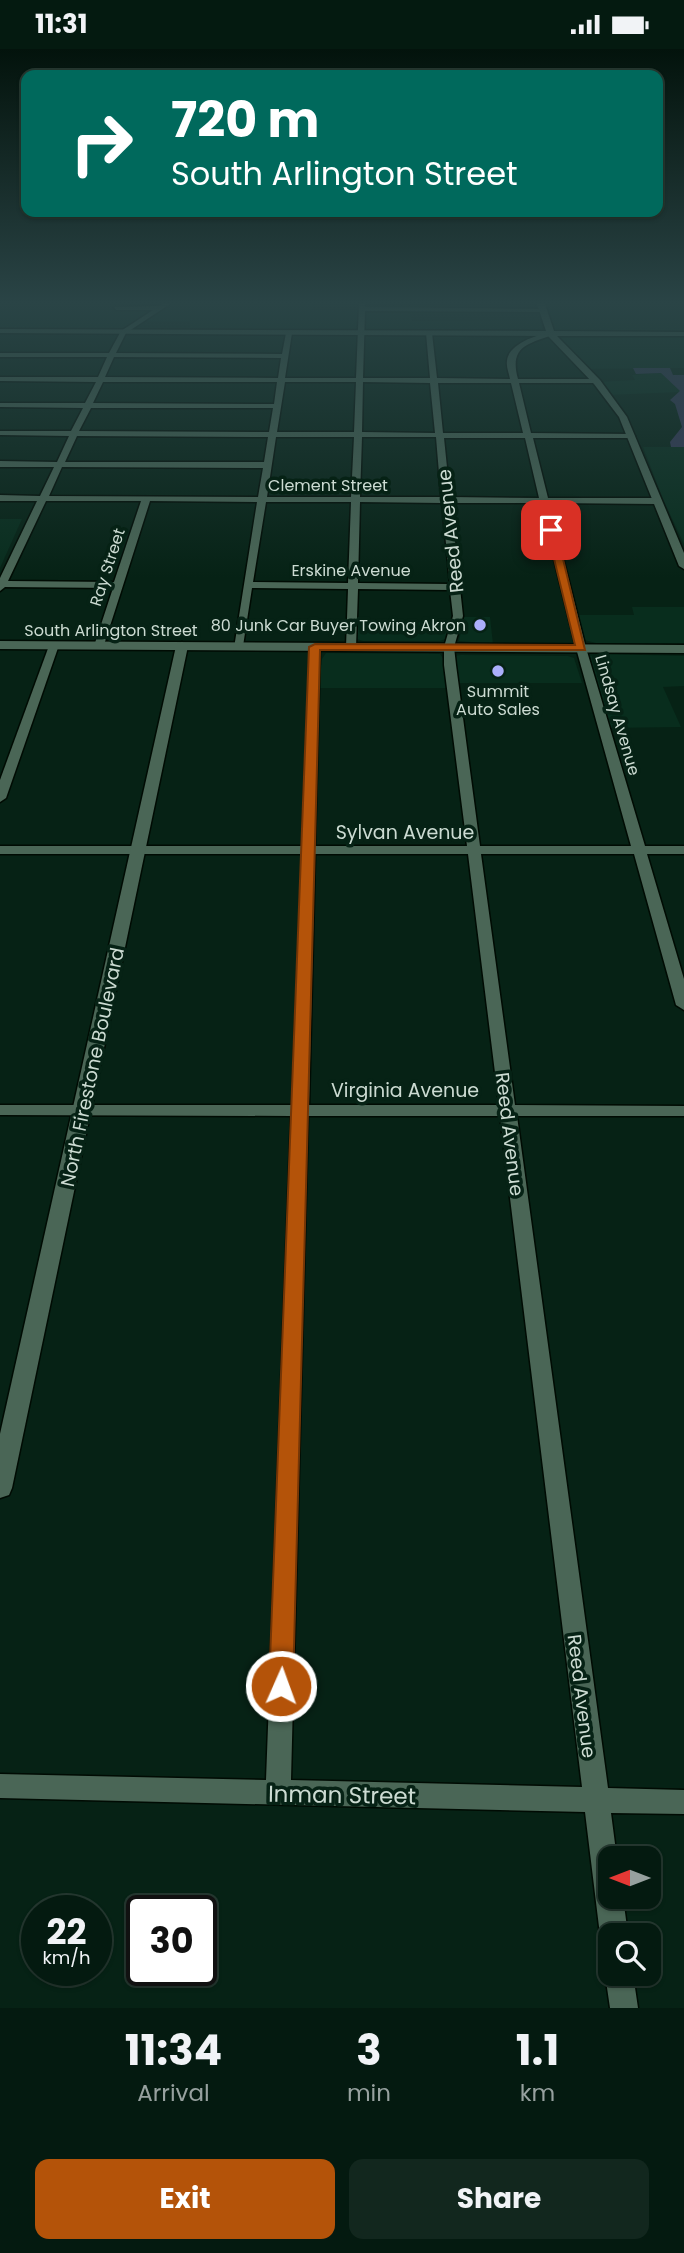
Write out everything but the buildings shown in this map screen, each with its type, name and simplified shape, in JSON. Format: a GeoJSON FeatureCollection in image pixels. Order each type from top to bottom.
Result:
{"type":"FeatureCollection","features":[{"type":"Feature","properties":{"kind":"main road"},"geometry":{"type":"LineString","coordinates":[[608,395],[616,405],[631,436],[684,566]]}},
{"type":"Feature","properties":{"kind":"main road","name":"South Arlington Street"},"geometry":{"type":"LineString","coordinates":[[0,645],[684,649]]}},
{"type":"Feature","properties":{"kind":"main road","name":"North Firestone Boulevard"},"geometry":{"type":"LineString","coordinates":[[0,1488],[182,646]]}},
{"type":"Feature","properties":{"kind":"street"},"geometry":{"type":"LineString","coordinates":[[92,395],[1,586],[118,585]]}},
{"type":"Feature","properties":{"kind":"street"},"geometry":{"type":"LineString","coordinates":[[238,646],[279,395]]}},
{"type":"Feature","properties":{"kind":"street"},"geometry":{"type":"LineString","coordinates":[[351,647],[358,395]]}},
{"type":"Feature","properties":{"kind":"street","name":"Reed Avenue"},"geometry":{"type":"LineString","coordinates":[[435,395],[458,616],[449,647],[612,1923]]}},
{"type":"Feature","properties":{"kind":"street","name":"Lindsay Avenue"},"geometry":{"type":"LineString","coordinates":[[517,395],[581,648],[684,1005]]}},
{"type":"Feature","properties":{"kind":"street"},"geometry":{"type":"LineString","coordinates":[[0,405],[277,406]]}},
{"type":"Feature","properties":{"kind":"street"},"geometry":{"type":"LineString","coordinates":[[0,433],[631,436]]}},
{"type":"Feature","properties":{"kind":"street"},"geometry":{"type":"LineString","coordinates":[[0,464],[268,465]]}},
{"type":"Feature","properties":{"kind":"street","name":"Clement Street"},"geometry":{"type":"LineString","coordinates":[[0,498],[656,501]]}},
{"type":"Feature","properties":{"kind":"street","name":"Ray Street"},"geometry":{"type":"LineString","coordinates":[[99,646],[146,499]]}},
{"type":"Feature","properties":{"kind":"street","name":"Erskine Avenue"},"geometry":{"type":"LineString","coordinates":[[248,585],[454,587]]}},
{"type":"Feature","properties":{"kind":"street"},"geometry":{"type":"LineString","coordinates":[[0,798],[54,645]]}},
{"type":"Feature","properties":{"kind":"street"},"geometry":{"type":"LineString","coordinates":[[278,1793],[315,647]]}},
{"type":"Feature","properties":{"kind":"street","name":"Sylvan Avenue"},"geometry":{"type":"LineString","coordinates":[[0,850],[684,850]]}},
{"type":"Feature","properties":{"kind":"street","name":"Virginia Avenue"},"geometry":{"type":"LineString","coordinates":[[0,1109],[684,1111]]}},
{"type":"Feature","properties":{"kind":"street","name":"Inman Street"},"geometry":{"type":"LineString","coordinates":[[0,1786],[684,1802]]}},
{"type":"Feature","properties":{"kind":"street"},"geometry":{"type":"LineString","coordinates":[[621,1986],[624,2008]]}},
{"type":"Feature","properties":{"kind":"shaded area"},"geometry":{"type":"Polygon","coordinates":[[[675,395],[684,395],[684,447],[671,447],[670,442],[682,427],[675,404],[670,400],[675,395]]]}},
{"type":"Feature","properties":{"kind":"shaded area"},"geometry":{"type":"Polygon","coordinates":[[[643,447],[684,447],[684,544],[663,499],[643,447]]]}},
{"type":"Feature","properties":{"kind":"shaded area"},"geometry":{"type":"Polygon","coordinates":[[[0,519],[22,519],[0,568],[0,519]]]}},
{"type":"Feature","properties":{"kind":"shaded area"},"geometry":{"type":"Polygon","coordinates":[[[632,607],[684,607],[684,643],[600,644],[584,640],[577,615],[634,615],[632,607]]]}},
{"type":"Feature","properties":{"kind":"shaded area"},"geometry":{"type":"Polygon","coordinates":[[[464,617],[490,617],[493,644],[459,641],[464,617]]]}},
{"type":"Feature","properties":{"kind":"shaded area"},"geometry":{"type":"Polygon","coordinates":[[[356,621],[453,623],[445,639],[440,641],[363,641],[357,639],[356,621]]]}},
{"type":"Feature","properties":{"kind":"shaded area"},"geometry":{"type":"Polygon","coordinates":[[[326,653],[440,654],[444,660],[446,688],[319,688],[322,659],[326,653]]]}},
{"type":"Feature","properties":{"kind":"shaded area"},"geometry":{"type":"Polygon","coordinates":[[[454,656],[568,656],[574,658],[582,683],[455,683],[454,656]]]}},
{"type":"Feature","properties":{"kind":"shaded area"},"geometry":{"type":"Polygon","coordinates":[[[590,656],[684,656],[684,686],[663,687],[681,727],[608,728],[590,656]]]}},
{"type":"Feature","properties":{"kind":"place","name":"80 Junk Car Buyer Towing Akron"},"geometry":{"type":"Point","coordinates":[480,625]}},
{"type":"Feature","properties":{"kind":"place","name":"Summit Auto Sales"},"geometry":{"type":"Point","coordinates":[498,671]}},
{"type":"Feature","properties":{"kind":"route"},"geometry":{"type":"LineString","coordinates":[[281,1686],[315,647],[581,648],[551,530]]}}]}
